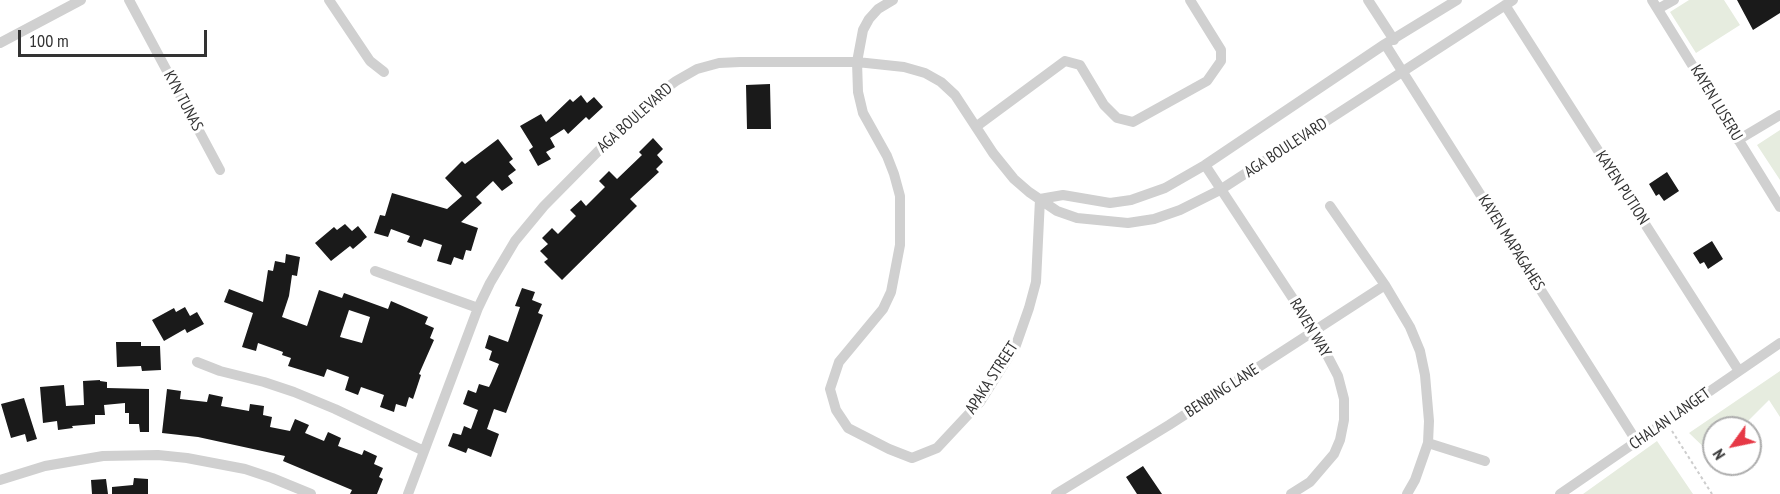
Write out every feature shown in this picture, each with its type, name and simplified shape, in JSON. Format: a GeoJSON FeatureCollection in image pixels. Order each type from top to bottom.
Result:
{"type":"FeatureCollection","features":[{"type":"Feature","properties":{"kind":"street"},"geometry":{"type":"LineString","coordinates":[[0,43],[81,0]]}},
{"type":"Feature","properties":{"kind":"street","name":"KYN TUNAS"},"geometry":{"type":"LineString","coordinates":[[129,0],[220,170]]}},
{"type":"Feature","properties":{"kind":"street"},"geometry":{"type":"LineString","coordinates":[[329,0],[370,61],[384,72]]}},
{"type":"Feature","properties":{"kind":"street","name":"APAKA STREET"},"geometry":{"type":"LineString","coordinates":[[893,0],[878,9],[868,19],[863,30],[857,62],[858,92],[863,113],[887,156],[900,196],[900,245],[891,292],[883,309],[839,362],[830,389],[836,410],[848,428],[912,458],[937,448],[980,402],[1016,345],[1029,308],[1036,282],[1040,199]]}},
{"type":"Feature","properties":{"kind":"street"},"geometry":{"type":"LineString","coordinates":[[977,126],[1065,61],[1080,65],[1104,105],[1117,118],[1133,122],[1207,81],[1221,62],[1221,50],[1190,0]]}},
{"type":"Feature","properties":{"kind":"street","name":"KAYEN MAPAGAHES"},"geometry":{"type":"LineString","coordinates":[[1368,0],[1403,72],[1636,442]]}},
{"type":"Feature","properties":{"kind":"street","name":"AGA BOULEVARD"},"geometry":{"type":"LineString","coordinates":[[1040,199],[1063,195],[1110,202],[1131,200],[1166,189],[1457,0]]}},
{"type":"Feature","properties":{"kind":"street"},"geometry":{"type":"LineString","coordinates":[[1655,5],[1674,0]]}},
{"type":"Feature","properties":{"kind":"street","name":"AGA BOULEVARD"},"geometry":{"type":"LineString","coordinates":[[408,494],[478,308],[502,261],[529,223],[628,122],[654,97],[697,69],[718,63],[857,62],[904,67],[925,73],[941,82],[956,95],[993,153],[1014,179],[1040,199],[1057,211],[1077,218],[1128,223],[1154,219],[1180,210],[1220,190],[1509,3]]}},
{"type":"Feature","properties":{"kind":"street","name":"KAYEN PUTION"},"geometry":{"type":"LineString","coordinates":[[1509,3],[1739,371]]}},
{"type":"Feature","properties":{"kind":"street","name":"KAYEN LUSERU"},"geometry":{"type":"LineString","coordinates":[[1655,5],[1780,207]]}},
{"type":"Feature","properties":{"kind":"street"},"geometry":{"type":"LineString","coordinates":[[1738,140],[1780,115]]}},
{"type":"Feature","properties":{"kind":"street","name":"RAVEN WAY"},"geometry":{"type":"LineString","coordinates":[[1205,165],[1315,332],[1338,376],[1344,399],[1344,420],[1340,440],[1334,453],[1310,482],[1291,494]]}},
{"type":"Feature","properties":{"kind":"street"},"geometry":{"type":"LineString","coordinates":[[1330,206],[1385,285],[1410,327],[1420,351],[1430,422],[1428,442],[1415,480],[1407,494]]}},
{"type":"Feature","properties":{"kind":"street"},"geometry":{"type":"LineString","coordinates":[[375,271],[478,308]]}},
{"type":"Feature","properties":{"kind":"street","name":"BENBING LANE"},"geometry":{"type":"LineString","coordinates":[[1056,494],[1169,425],[1385,285]]}},
{"type":"Feature","properties":{"kind":"street","name":"CHALAN LANGET"},"geometry":{"type":"LineString","coordinates":[[1560,494],[1780,344]]}},
{"type":"Feature","properties":{"kind":"street"},"geometry":{"type":"LineString","coordinates":[[197,362],[220,371],[294,392],[424,451]]}},
{"type":"Feature","properties":{"kind":"street"},"geometry":{"type":"LineString","coordinates":[[1428,442],[1485,461]]}},
{"type":"Feature","properties":{"kind":"street"},"geometry":{"type":"LineString","coordinates":[[0,480],[45,466],[103,456],[158,455],[188,458],[245,469],[311,494]]}},
{"type":"Feature","properties":{"kind":"path"},"geometry":{"type":"LineString","coordinates":[[1666,421],[1712,494]]}},
{"type":"Feature","properties":{"kind":"shaded area"},"geometry":{"type":"Polygon","coordinates":[[[1689,0],[1724,0],[1740,25],[1696,53],[1670,12],[1689,0]]]}},
{"type":"Feature","properties":{"kind":"shaded area"},"geometry":{"type":"Polygon","coordinates":[[[1780,130],[1780,180],[1757,145],[1780,130]]]}},
{"type":"Feature","properties":{"kind":"shaded area"},"geometry":{"type":"Polygon","coordinates":[[[1780,371],[1780,417],[1769,400],[1753,416],[1714,416],[1780,371]]]}},
{"type":"Feature","properties":{"kind":"shaded area"},"geometry":{"type":"Polygon","coordinates":[[[1702,424],[1702,445],[1689,433],[1702,424]]]}},
{"type":"Feature","properties":{"kind":"shaded area"},"geometry":{"type":"Polygon","coordinates":[[[1657,441],[1693,494],[1583,494],[1657,441]]]}},
{"type":"Feature","properties":{"kind":"building"},"geometry":{"type":"Polygon","coordinates":[[[1737,0],[1780,0],[1780,13],[1753,30],[1737,0]]]}},
{"type":"Feature","properties":{"kind":"building"},"geometry":{"type":"Polygon","coordinates":[[[770,84],[771,129],[747,129],[746,85],[770,84]]]}},
{"type":"Feature","properties":{"kind":"building"},"geometry":{"type":"Polygon","coordinates":[[[581,95],[587,103],[594,97],[603,107],[589,120],[586,117],[568,134],[564,129],[550,138],[555,147],[546,152],[551,159],[538,166],[529,150],[533,147],[520,126],[541,114],[546,122],[570,99],[573,102],[581,95]]]}},
{"type":"Feature","properties":{"kind":"building"},"geometry":{"type":"Polygon","coordinates":[[[653,138],[663,149],[657,155],[663,162],[656,169],[659,172],[630,199],[637,206],[562,280],[544,262],[548,259],[540,251],[548,244],[542,238],[552,228],[558,234],[576,216],[570,210],[581,200],[586,206],[605,187],[599,181],[609,171],[617,179],[642,155],[639,152],[653,138]]]}},
{"type":"Feature","properties":{"kind":"building"},"geometry":{"type":"Polygon","coordinates":[[[498,139],[513,159],[509,162],[516,170],[508,176],[513,183],[502,191],[493,181],[476,197],[482,203],[461,222],[478,228],[471,251],[466,250],[463,260],[454,257],[451,265],[437,261],[442,245],[424,239],[421,247],[407,242],[410,236],[391,229],[388,237],[374,233],[380,215],[385,216],[392,193],[447,209],[462,196],[445,178],[462,161],[465,164],[498,139]]]}},
{"type":"Feature","properties":{"kind":"building"},"geometry":{"type":"Polygon","coordinates":[[[1667,172],[1679,191],[1664,201],[1659,194],[1656,196],[1649,184],[1667,172]]]}},
{"type":"Feature","properties":{"kind":"building"},"geometry":{"type":"Polygon","coordinates":[[[345,224],[352,231],[358,226],[367,237],[353,249],[350,246],[331,261],[315,243],[334,227],[337,230],[345,224]]]}},
{"type":"Feature","properties":{"kind":"building"},"geometry":{"type":"Polygon","coordinates":[[[1712,241],[1723,259],[1708,269],[1704,262],[1700,264],[1693,253],[1712,241]]]}},
{"type":"Feature","properties":{"kind":"building"},"geometry":{"type":"Polygon","coordinates":[[[286,254],[300,257],[297,276],[292,275],[289,296],[282,317],[307,326],[319,290],[342,298],[344,293],[388,309],[391,301],[428,317],[425,324],[434,328],[430,338],[434,340],[419,374],[421,375],[413,399],[409,397],[406,407],[396,404],[394,412],[380,407],[384,395],[361,387],[358,395],[345,390],[349,377],[327,369],[324,377],[288,366],[291,358],[282,355],[283,352],[258,343],[256,351],[242,347],[253,313],[224,302],[229,289],[263,302],[268,270],[273,271],[275,261],[285,263],[286,254]],[[349,310],[340,337],[362,343],[370,317],[349,310]]]}},
{"type":"Feature","properties":{"kind":"building"},"geometry":{"type":"Polygon","coordinates":[[[522,288],[535,292],[532,300],[542,304],[538,313],[543,315],[506,413],[494,409],[487,429],[499,434],[491,457],[468,448],[466,453],[448,446],[453,433],[461,435],[464,426],[471,429],[478,410],[463,404],[468,390],[476,393],[479,384],[489,387],[499,364],[489,360],[492,351],[485,348],[489,335],[508,342],[520,307],[515,306],[522,288]]]}},
{"type":"Feature","properties":{"kind":"building"},"geometry":{"type":"Polygon","coordinates":[[[185,307],[190,316],[197,312],[204,324],[187,333],[185,329],[164,341],[152,320],[174,308],[176,312],[185,307]]]}},
{"type":"Feature","properties":{"kind":"building"},"geometry":{"type":"Polygon","coordinates":[[[116,342],[141,342],[141,346],[160,346],[161,370],[142,371],[141,366],[117,367],[116,342]]]}},
{"type":"Feature","properties":{"kind":"building"},"geometry":{"type":"Polygon","coordinates":[[[83,381],[107,382],[107,388],[149,389],[149,432],[140,432],[139,424],[129,424],[129,413],[125,413],[125,403],[104,405],[105,415],[95,415],[95,424],[58,430],[57,421],[43,423],[40,387],[64,385],[66,406],[84,405],[83,381]]]}},
{"type":"Feature","properties":{"kind":"building"},"geometry":{"type":"Polygon","coordinates":[[[167,389],[181,391],[180,399],[207,402],[209,394],[223,397],[221,406],[249,411],[250,404],[264,406],[263,415],[272,417],[270,427],[290,431],[295,419],[309,425],[305,433],[324,441],[328,432],[341,438],[338,446],[362,455],[364,450],[377,456],[374,464],[383,468],[379,477],[383,479],[377,494],[350,494],[352,490],[283,461],[285,456],[198,437],[162,433],[167,389]]]}},
{"type":"Feature","properties":{"kind":"building"},"geometry":{"type":"Polygon","coordinates":[[[24,398],[37,439],[27,442],[25,434],[11,438],[1,404],[24,398]]]}},
{"type":"Feature","properties":{"kind":"building"},"geometry":{"type":"Polygon","coordinates":[[[1143,466],[1162,494],[1137,494],[1126,477],[1143,466]]]}},
{"type":"Feature","properties":{"kind":"building"},"geometry":{"type":"Polygon","coordinates":[[[134,478],[148,479],[148,494],[112,494],[112,487],[133,485],[134,478]]]}},
{"type":"Feature","properties":{"kind":"building"},"geometry":{"type":"Polygon","coordinates":[[[106,479],[108,494],[92,494],[91,480],[106,479]]]}}]}
